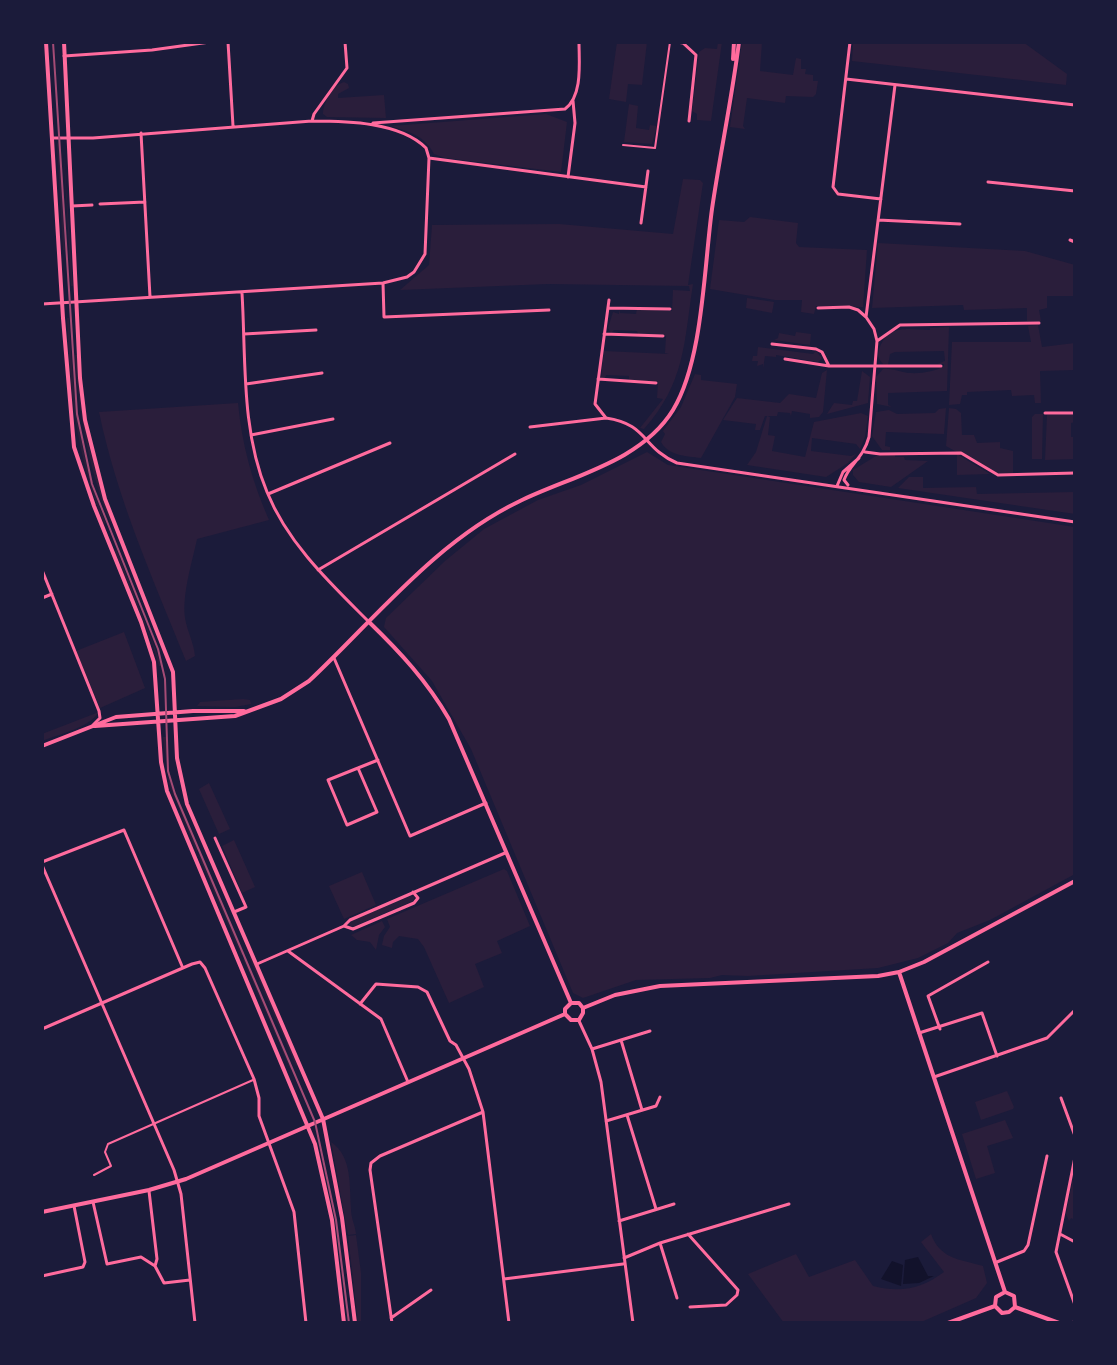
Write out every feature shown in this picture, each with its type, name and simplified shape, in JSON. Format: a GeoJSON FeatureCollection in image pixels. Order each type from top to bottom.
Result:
{"type":"FeatureCollection","features":[{"type":"Feature","properties":{"kind":"street"},"geometry":{"type":"LineString","coordinates":[[46,42],[74,447],[151,651],[156,671],[161,762],[167,791],[309,1125],[322,1167],[332,1220],[344,1323]]}},
{"type":"Feature","properties":{"kind":"street"},"geometry":{"type":"LineString","coordinates":[[64,42],[80,378],[88,437],[100,484],[173,672],[175,733],[180,777],[187,804],[323,1119],[342,1218],[355,1323]]}},
{"type":"Feature","properties":{"kind":"street"},"geometry":{"type":"LineString","coordinates":[[64,56],[164,49],[210,42]]}},
{"type":"Feature","properties":{"kind":"street"},"geometry":{"type":"LineString","coordinates":[[228,42],[233,127]]}},
{"type":"Feature","properties":{"kind":"street"},"geometry":{"type":"LineString","coordinates":[[312,121],[347,68],[345,42]]}},
{"type":"Feature","properties":{"kind":"street"},"geometry":{"type":"LineString","coordinates":[[53,138],[312,121],[368,123],[569,108],[580,73],[579,42]]}},
{"type":"Feature","properties":{"kind":"street"},"geometry":{"type":"LineString","coordinates":[[677,42],[693,49],[696,55],[689,121]]}},
{"type":"Feature","properties":{"kind":"street"},"geometry":{"type":"LineString","coordinates":[[92,727],[235,716],[290,694],[334,658],[441,553],[478,524],[517,502],[629,452],[646,440],[672,413],[691,372],[736,42]]}},
{"type":"Feature","properties":{"kind":"street"},"geometry":{"type":"LineString","coordinates":[[850,42],[833,187],[838,194],[881,199]]}},
{"type":"Feature","properties":{"kind":"street"},"geometry":{"type":"LineString","coordinates":[[846,79],[1075,105]]}},
{"type":"Feature","properties":{"kind":"street"},"geometry":{"type":"LineString","coordinates":[[866,317],[895,85]]}},
{"type":"Feature","properties":{"kind":"street"},"geometry":{"type":"LineString","coordinates":[[568,177],[575,123],[573,97]]}},
{"type":"Feature","properties":{"kind":"street"},"geometry":{"type":"LineString","coordinates":[[42,304],[383,283],[407,277],[414,272],[425,254],[429,158],[421,142],[368,123]]}},
{"type":"Feature","properties":{"kind":"street"},"geometry":{"type":"LineString","coordinates":[[141,133],[150,297]]}},
{"type":"Feature","properties":{"kind":"street"},"geometry":{"type":"LineString","coordinates":[[429,158],[646,187]]}},
{"type":"Feature","properties":{"kind":"street"},"geometry":{"type":"LineString","coordinates":[[641,223],[648,171]]}},
{"type":"Feature","properties":{"kind":"street"},"geometry":{"type":"LineString","coordinates":[[988,182],[1075,191]]}},
{"type":"Feature","properties":{"kind":"street"},"geometry":{"type":"LineString","coordinates":[[100,204],[145,202]]}},
{"type":"Feature","properties":{"kind":"street"},"geometry":{"type":"LineString","coordinates":[[71,206],[92,205]]}},
{"type":"Feature","properties":{"kind":"street"},"geometry":{"type":"LineString","coordinates":[[878,220],[960,224]]}},
{"type":"Feature","properties":{"kind":"street"},"geometry":{"type":"LineString","coordinates":[[383,283],[384,317],[549,310]]}},
{"type":"Feature","properties":{"kind":"street"},"geometry":{"type":"LineString","coordinates":[[242,293],[251,435],[268,494],[318,570],[407,659],[431,688],[456,731],[571,1003]]}},
{"type":"Feature","properties":{"kind":"street"},"geometry":{"type":"LineString","coordinates":[[606,418],[595,404],[609,300]]}},
{"type":"Feature","properties":{"kind":"street"},"geometry":{"type":"LineString","coordinates":[[818,308],[849,307],[858,310],[866,317],[877,341],[870,432],[864,454],[845,476],[846,483],[852,488]]}},
{"type":"Feature","properties":{"kind":"street"},"geometry":{"type":"LineString","coordinates":[[608,308],[670,309]]}},
{"type":"Feature","properties":{"kind":"street"},"geometry":{"type":"LineString","coordinates":[[877,341],[900,325],[1039,323]]}},
{"type":"Feature","properties":{"kind":"street"},"geometry":{"type":"LineString","coordinates":[[244,334],[316,330]]}},
{"type":"Feature","properties":{"kind":"street"},"geometry":{"type":"LineString","coordinates":[[604,334],[663,336]]}},
{"type":"Feature","properties":{"kind":"street"},"geometry":{"type":"LineString","coordinates":[[772,344],[816,349],[822,352],[829,366]]}},
{"type":"Feature","properties":{"kind":"street"},"geometry":{"type":"LineString","coordinates":[[785,359],[829,366],[941,366]]}},
{"type":"Feature","properties":{"kind":"street"},"geometry":{"type":"LineString","coordinates":[[246,384],[322,373]]}},
{"type":"Feature","properties":{"kind":"street"},"geometry":{"type":"LineString","coordinates":[[598,379],[656,383]]}},
{"type":"Feature","properties":{"kind":"street"},"geometry":{"type":"LineString","coordinates":[[1045,413],[1075,413]]}},
{"type":"Feature","properties":{"kind":"street"},"geometry":{"type":"LineString","coordinates":[[530,427],[606,418],[630,423],[658,453],[677,463],[1075,522]]}},
{"type":"Feature","properties":{"kind":"street"},"geometry":{"type":"LineString","coordinates":[[251,435],[333,419]]}},
{"type":"Feature","properties":{"kind":"street"},"geometry":{"type":"LineString","coordinates":[[268,494],[390,443]]}},
{"type":"Feature","properties":{"kind":"street"},"geometry":{"type":"LineString","coordinates":[[837,486],[843,472],[864,454],[961,453],[998,475],[1075,473]]}},
{"type":"Feature","properties":{"kind":"street"},"geometry":{"type":"LineString","coordinates":[[318,570],[515,454]]}},
{"type":"Feature","properties":{"kind":"street"},"geometry":{"type":"LineString","coordinates":[[110,546],[122,541]]}},
{"type":"Feature","properties":{"kind":"street"},"geometry":{"type":"LineString","coordinates":[[42,570],[99,711],[100,718],[92,727]]}},
{"type":"Feature","properties":{"kind":"street"},"geometry":{"type":"LineString","coordinates":[[42,598],[52,594]]}},
{"type":"Feature","properties":{"kind":"street"},"geometry":{"type":"LineString","coordinates":[[334,658],[410,836],[487,803]]}},
{"type":"Feature","properties":{"kind":"street"},"geometry":{"type":"LineString","coordinates":[[175,700],[189,711]]}},
{"type":"Feature","properties":{"kind":"street"},"geometry":{"type":"LineString","coordinates":[[147,715],[158,701]]}},
{"type":"Feature","properties":{"kind":"street"},"geometry":{"type":"LineString","coordinates":[[42,746],[109,719],[189,711],[246,711]]}},
{"type":"Feature","properties":{"kind":"street"},"geometry":{"type":"LineString","coordinates":[[175,733],[187,719]]}},
{"type":"Feature","properties":{"kind":"street"},"geometry":{"type":"LineString","coordinates":[[145,721],[160,732]]}},
{"type":"Feature","properties":{"kind":"street"},"geometry":{"type":"LineString","coordinates":[[358,768],[377,812],[347,825],[328,780],[358,768],[378,760]]}},
{"type":"Feature","properties":{"kind":"street"},"geometry":{"type":"LineString","coordinates":[[183,967],[124,830],[42,863],[178,1181],[195,1323]]}},
{"type":"Feature","properties":{"kind":"street"},"geometry":{"type":"LineString","coordinates":[[215,838],[246,907],[234,912]]}},
{"type":"Feature","properties":{"kind":"street"},"geometry":{"type":"LineString","coordinates":[[257,964],[425,886],[508,852]]}},
{"type":"Feature","properties":{"kind":"street"},"geometry":{"type":"LineString","coordinates":[[583,1008],[615,995],[660,986],[878,976],[899,972],[924,962],[1075,881]]}},
{"type":"Feature","properties":{"kind":"street"},"geometry":{"type":"LineString","coordinates":[[344,926],[353,929],[414,903],[425,886]]}},
{"type":"Feature","properties":{"kind":"street"},"geometry":{"type":"LineString","coordinates":[[413,892],[418,898]]}},
{"type":"Feature","properties":{"kind":"street"},"geometry":{"type":"LineString","coordinates":[[287,950],[381,1019],[408,1082]]}},
{"type":"Feature","properties":{"kind":"street"},"geometry":{"type":"LineString","coordinates":[[42,1029],[200,962],[254,1079],[259,1098],[259,1116],[294,1212],[306,1323]]}},
{"type":"Feature","properties":{"kind":"street"},"geometry":{"type":"LineString","coordinates":[[939,1028],[928,996],[988,962]]}},
{"type":"Feature","properties":{"kind":"street"},"geometry":{"type":"LineString","coordinates":[[899,972],[1005,1292]]}},
{"type":"Feature","properties":{"kind":"street"},"geometry":{"type":"LineString","coordinates":[[360,1004],[376,984],[418,987],[427,992],[450,1041],[456,1045],[463,1059],[483,1112],[509,1323]]}},
{"type":"Feature","properties":{"kind":"street"},"geometry":{"type":"LineString","coordinates":[[571,1003],[579,1003],[583,1008],[583,1016],[579,1020],[571,1020],[565,1014],[571,1003]]}},
{"type":"Feature","properties":{"kind":"street"},"geometry":{"type":"LineString","coordinates":[[934,1077],[1047,1038],[1075,1010]]}},
{"type":"Feature","properties":{"kind":"street"},"geometry":{"type":"LineString","coordinates":[[919,1033],[982,1013],[997,1057]]}},
{"type":"Feature","properties":{"kind":"street"},"geometry":{"type":"LineString","coordinates":[[42,1212],[178,1181],[565,1014]]}},
{"type":"Feature","properties":{"kind":"street"},"geometry":{"type":"LineString","coordinates":[[579,1020],[592,1049],[601,1082],[633,1323]]}},
{"type":"Feature","properties":{"kind":"street"},"geometry":{"type":"LineString","coordinates":[[592,1049],[650,1031]]}},
{"type":"Feature","properties":{"kind":"street"},"geometry":{"type":"LineString","coordinates":[[621,1040],[642,1110]]}},
{"type":"Feature","properties":{"kind":"street"},"geometry":{"type":"LineString","coordinates":[[606,1121],[656,1106],[660,1097]]}},
{"type":"Feature","properties":{"kind":"street"},"geometry":{"type":"LineString","coordinates":[[1061,1098],[1075,1136]]}},
{"type":"Feature","properties":{"kind":"street"},"geometry":{"type":"LineString","coordinates":[[431,1290],[391,1320],[371,1163],[380,1156],[483,1112]]}},
{"type":"Feature","properties":{"kind":"street"},"geometry":{"type":"LineString","coordinates":[[627,1115],[656,1209]]}},
{"type":"Feature","properties":{"kind":"street"},"geometry":{"type":"LineString","coordinates":[[997,1262],[1024,1251],[1028,1245],[1047,1156]]}},
{"type":"Feature","properties":{"kind":"street"},"geometry":{"type":"LineString","coordinates":[[1075,1157],[1056,1252],[1075,1305]]}},
{"type":"Feature","properties":{"kind":"street"},"geometry":{"type":"LineString","coordinates":[[149,1190],[157,1259],[155,1266]]}},
{"type":"Feature","properties":{"kind":"street"},"geometry":{"type":"LineString","coordinates":[[93,1202],[107,1264],[141,1257],[155,1266],[164,1283],[190,1279]]}},
{"type":"Feature","properties":{"kind":"street"},"geometry":{"type":"LineString","coordinates":[[619,1221],[674,1204]]}},
{"type":"Feature","properties":{"kind":"street"},"geometry":{"type":"LineString","coordinates":[[504,1279],[624,1261],[660,1243],[789,1204]]}},
{"type":"Feature","properties":{"kind":"street"},"geometry":{"type":"LineString","coordinates":[[42,1276],[83,1267],[85,1262],[74,1206]]}},
{"type":"Feature","properties":{"kind":"street"},"geometry":{"type":"LineString","coordinates":[[688,1234],[738,1290],[726,1305],[690,1307]]}},
{"type":"Feature","properties":{"kind":"street"},"geometry":{"type":"LineString","coordinates":[[1060,1234],[1075,1242]]}},
{"type":"Feature","properties":{"kind":"street"},"geometry":{"type":"LineString","coordinates":[[660,1243],[677,1298]]}},
{"type":"Feature","properties":{"kind":"street"},"geometry":{"type":"LineString","coordinates":[[995,1306],[997,1296],[1005,1292]]}},
{"type":"Feature","properties":{"kind":"street"},"geometry":{"type":"LineString","coordinates":[[1005,1292],[1014,1296],[1015,1307]]}},
{"type":"Feature","properties":{"kind":"street"},"geometry":{"type":"LineString","coordinates":[[995,1306],[1004,1313],[1015,1307],[1059,1323]]}},
{"type":"Feature","properties":{"kind":"street"},"geometry":{"type":"LineString","coordinates":[[948,1323],[995,1306]]}},
{"type":"Feature","properties":{"kind":"street"},"geometry":{"type":"LineString","coordinates":[[1074,1323],[1075,1317]]}},
{"type":"Feature","properties":{"kind":"lane"},"geometry":{"type":"LineString","coordinates":[[623,145],[655,148],[670,42]]}},
{"type":"Feature","properties":{"kind":"lane"},"geometry":{"type":"LineString","coordinates":[[94,1175],[111,1166],[105,1152],[108,1144],[254,1079]]}},
{"type":"Feature","properties":{"kind":"shaded area"},"geometry":{"type":"Polygon","coordinates":[[[617,42],[647,42],[642,85],[628,84],[626,102],[609,99],[617,42]]]}},
{"type":"Feature","properties":{"kind":"shaded area"},"geometry":{"type":"Polygon","coordinates":[[[718,42],[722,42],[711,121],[697,120],[697,114],[692,111],[699,52],[705,48],[717,49],[718,42]]]}},
{"type":"Feature","properties":{"kind":"shaded area"},"geometry":{"type":"Polygon","coordinates":[[[742,42],[762,42],[760,71],[793,75],[796,58],[801,59],[801,69],[806,69],[805,74],[813,75],[813,81],[818,81],[816,94],[813,97],[786,96],[785,103],[747,98],[745,129],[730,127],[742,42]]]}},
{"type":"Feature","properties":{"kind":"shaded area"},"geometry":{"type":"Polygon","coordinates":[[[853,42],[1023,42],[1067,74],[1066,85],[852,61],[853,42]]]}},
{"type":"Feature","properties":{"kind":"shaded area"},"geometry":{"type":"Polygon","coordinates":[[[344,82],[349,88],[338,94],[338,98],[384,95],[386,118],[327,117],[323,114],[329,95],[344,82]]]}},
{"type":"Feature","properties":{"kind":"shaded area"},"geometry":{"type":"Polygon","coordinates":[[[629,104],[638,106],[636,128],[649,130],[650,125],[657,126],[652,144],[624,142],[629,104]]]}},
{"type":"Feature","properties":{"kind":"shaded area"},"geometry":{"type":"Polygon","coordinates":[[[546,114],[567,122],[561,172],[445,158],[434,154],[416,136],[391,126],[546,114]]]}},
{"type":"Feature","properties":{"kind":"shaded area"},"geometry":{"type":"Polygon","coordinates":[[[59,140],[65,250],[57,144],[59,140]]]}},
{"type":"Feature","properties":{"kind":"shaded area"},"geometry":{"type":"Polygon","coordinates":[[[63,140],[73,286],[71,286],[63,140]]]}},
{"type":"Feature","properties":{"kind":"shaded area"},"geometry":{"type":"Polygon","coordinates":[[[683,179],[703,183],[688,285],[693,284],[687,325],[680,361],[668,395],[644,429],[640,428],[663,399],[657,398],[658,382],[629,380],[629,376],[601,377],[604,351],[669,354],[665,353],[666,336],[638,334],[637,331],[614,330],[611,333],[608,328],[613,312],[619,314],[619,309],[620,313],[636,314],[637,309],[672,311],[673,290],[690,291],[689,286],[548,284],[400,290],[429,265],[432,225],[559,224],[673,234],[683,179]]]}},
{"type":"Feature","properties":{"kind":"shaded area"},"geometry":{"type":"Polygon","coordinates":[[[750,217],[798,223],[796,243],[799,247],[867,250],[863,307],[816,306],[814,314],[801,312],[802,300],[775,300],[710,289],[719,220],[744,222],[750,217]]]}},
{"type":"Feature","properties":{"kind":"shaded area"},"geometry":{"type":"Polygon","coordinates":[[[878,243],[1025,251],[1075,265],[1075,296],[1047,296],[1047,308],[1039,310],[1041,321],[1027,321],[1027,308],[964,310],[963,305],[872,308],[878,243]]]}},
{"type":"Feature","properties":{"kind":"shaded area"},"geometry":{"type":"Polygon","coordinates":[[[747,298],[774,302],[772,313],[746,308],[747,298]]]}},
{"type":"Feature","properties":{"kind":"shaded area"},"geometry":{"type":"Polygon","coordinates":[[[67,318],[83,448],[104,524],[87,473],[76,423],[67,318]]]}},
{"type":"Feature","properties":{"kind":"shaded area"},"geometry":{"type":"Polygon","coordinates":[[[1038,325],[1042,347],[1075,343],[1075,370],[1040,371],[1041,403],[1035,403],[1034,395],[1012,396],[1011,390],[967,392],[967,395],[962,395],[960,404],[949,405],[952,342],[1031,342],[1028,326],[1038,325]]]}},
{"type":"Feature","properties":{"kind":"shaded area"},"geometry":{"type":"Polygon","coordinates":[[[949,327],[947,391],[888,393],[888,405],[892,407],[877,404],[876,377],[883,369],[925,372],[944,366],[937,364],[945,361],[944,351],[895,352],[890,354],[888,365],[883,364],[878,354],[884,339],[895,331],[949,327]]]}},
{"type":"Feature","properties":{"kind":"shaded area"},"geometry":{"type":"Polygon","coordinates":[[[796,332],[811,334],[810,345],[774,340],[779,333],[795,336],[796,332]]]}},
{"type":"Feature","properties":{"kind":"shaded area"},"geometry":{"type":"Polygon","coordinates":[[[758,347],[813,354],[816,351],[822,358],[818,362],[765,356],[763,369],[763,364],[757,366],[758,361],[752,361],[753,356],[757,356],[758,347]]]}},
{"type":"Feature","properties":{"kind":"shaded area"},"geometry":{"type":"Polygon","coordinates":[[[75,355],[78,355],[88,443],[110,522],[86,440],[75,355]]]}},
{"type":"Feature","properties":{"kind":"shaded area"},"geometry":{"type":"Polygon","coordinates":[[[827,370],[823,412],[819,417],[810,418],[810,414],[792,411],[791,416],[790,413],[778,412],[777,416],[765,416],[760,430],[755,430],[756,424],[723,420],[737,398],[780,403],[789,394],[816,398],[822,373],[827,370]]]}},
{"type":"Feature","properties":{"kind":"shaded area"},"geometry":{"type":"Polygon","coordinates":[[[862,371],[870,377],[868,403],[827,414],[834,403],[852,405],[853,401],[857,401],[862,371]]]}},
{"type":"Feature","properties":{"kind":"shaded area"},"geometry":{"type":"Polygon","coordinates":[[[695,374],[701,375],[701,380],[737,384],[735,397],[701,458],[673,453],[661,442],[665,434],[663,431],[681,407],[695,374]]]}},
{"type":"Feature","properties":{"kind":"shaded area"},"geometry":{"type":"Polygon","coordinates":[[[238,403],[249,463],[269,520],[197,539],[184,609],[195,656],[186,661],[126,507],[99,412],[238,403]]]}},
{"type":"Feature","properties":{"kind":"shaded area"},"geometry":{"type":"Polygon","coordinates":[[[946,408],[944,434],[886,432],[885,446],[890,450],[882,450],[872,436],[876,412],[935,413],[946,408]]]}},
{"type":"Feature","properties":{"kind":"shaded area"},"geometry":{"type":"Polygon","coordinates":[[[949,408],[961,413],[962,435],[974,435],[977,443],[1000,442],[1000,448],[1013,451],[1013,473],[994,473],[946,446],[949,408]]]}},
{"type":"Feature","properties":{"kind":"shaded area"},"geometry":{"type":"Polygon","coordinates":[[[861,413],[868,416],[860,449],[856,444],[812,438],[811,451],[856,454],[826,477],[747,465],[756,452],[767,416],[770,417],[768,435],[775,436],[772,451],[805,457],[814,422],[861,413]]]}},
{"type":"Feature","properties":{"kind":"shaded area"},"geometry":{"type":"Polygon","coordinates":[[[1043,414],[1042,459],[1032,459],[1032,417],[1043,414]]]}},
{"type":"Feature","properties":{"kind":"shaded area"},"geometry":{"type":"Polygon","coordinates":[[[1047,415],[1075,415],[1075,422],[1071,423],[1071,437],[1075,437],[1075,459],[1045,460],[1047,415]]]}},
{"type":"Feature","properties":{"kind":"shaded area"},"geometry":{"type":"Polygon","coordinates":[[[647,452],[668,465],[1075,527],[1075,874],[990,920],[957,933],[948,943],[918,958],[878,968],[636,980],[583,998],[573,993],[471,749],[432,681],[384,627],[386,618],[445,561],[484,529],[538,500],[581,485],[647,452]]]}},
{"type":"Feature","properties":{"kind":"shaded area"},"geometry":{"type":"Polygon","coordinates":[[[895,454],[895,457],[904,457],[905,460],[928,461],[891,487],[859,482],[853,475],[853,470],[876,456],[895,454]]]}},
{"type":"Feature","properties":{"kind":"shaded area"},"geometry":{"type":"Polygon","coordinates":[[[957,454],[990,474],[957,475],[957,454]]]}},
{"type":"Feature","properties":{"kind":"shaded area"},"geometry":{"type":"Polygon","coordinates":[[[909,477],[923,477],[923,488],[976,487],[977,494],[1075,492],[1075,514],[898,488],[909,477]]]}},
{"type":"Feature","properties":{"kind":"shaded area"},"geometry":{"type":"Polygon","coordinates":[[[116,548],[162,666],[159,666],[116,548]]]}},
{"type":"Feature","properties":{"kind":"shaded area"},"geometry":{"type":"Polygon","coordinates":[[[124,632],[145,688],[100,708],[76,651],[124,632]]]}},
{"type":"Feature","properties":{"kind":"shaded area"},"geometry":{"type":"Polygon","coordinates":[[[250,700],[251,704],[235,707],[197,706],[200,702],[250,700]]]}},
{"type":"Feature","properties":{"kind":"shaded area"},"geometry":{"type":"Polygon","coordinates":[[[99,712],[81,726],[42,741],[42,734],[99,712]]]}},
{"type":"Feature","properties":{"kind":"shaded area"},"geometry":{"type":"Polygon","coordinates":[[[163,737],[166,737],[171,784],[196,851],[169,784],[163,737]]]}},
{"type":"Feature","properties":{"kind":"shaded area"},"geometry":{"type":"Polygon","coordinates":[[[209,783],[230,829],[219,834],[199,789],[209,783]]]}},
{"type":"Feature","properties":{"kind":"shaded area"},"geometry":{"type":"Polygon","coordinates":[[[234,840],[255,887],[242,893],[222,846],[234,840]]]}},
{"type":"Feature","properties":{"kind":"shaded area"},"geometry":{"type":"Polygon","coordinates":[[[200,854],[244,954],[241,955],[200,854]]]}},
{"type":"Feature","properties":{"kind":"shaded area"},"geometry":{"type":"Polygon","coordinates":[[[504,869],[530,926],[497,941],[502,953],[475,964],[484,987],[449,1003],[418,939],[399,936],[392,948],[382,945],[390,927],[387,919],[504,869]]]}},
{"type":"Feature","properties":{"kind":"shaded area"},"geometry":{"type":"Polygon","coordinates":[[[362,872],[376,905],[344,919],[329,886],[362,872]]]}},
{"type":"Feature","properties":{"kind":"shaded area"},"geometry":{"type":"Polygon","coordinates":[[[415,897],[413,901],[353,927],[349,925],[351,921],[415,897]]]}},
{"type":"Feature","properties":{"kind":"shaded area"},"geometry":{"type":"Polygon","coordinates":[[[382,921],[385,927],[379,935],[376,950],[370,942],[357,940],[351,935],[382,921]]]}},
{"type":"Feature","properties":{"kind":"shaded area"},"geometry":{"type":"Polygon","coordinates":[[[249,957],[298,1065],[296,1066],[249,957]]]}},
{"type":"Feature","properties":{"kind":"shaded area"},"geometry":{"type":"Polygon","coordinates":[[[243,959],[292,1068],[290,1069],[243,959]]]}},
{"type":"Feature","properties":{"kind":"shaded area"},"geometry":{"type":"Polygon","coordinates":[[[1007,1091],[1013,1109],[981,1120],[975,1102],[1007,1091]]]}},
{"type":"Feature","properties":{"kind":"shaded area"},"geometry":{"type":"Polygon","coordinates":[[[1005,1120],[1013,1138],[987,1146],[995,1173],[976,1179],[962,1134],[1005,1120]]]}},
{"type":"Feature","properties":{"kind":"shaded area"},"geometry":{"type":"Polygon","coordinates":[[[331,1142],[338,1148],[346,1164],[356,1234],[348,1235],[331,1142]]]}},
{"type":"Feature","properties":{"kind":"shaded area"},"geometry":{"type":"Polygon","coordinates":[[[1075,1169],[1075,1220],[1071,1218],[1069,1221],[1066,1214],[1075,1169]]]}},
{"type":"Feature","properties":{"kind":"shaded area"},"geometry":{"type":"Polygon","coordinates":[[[931,1234],[945,1253],[983,1266],[987,1283],[976,1298],[919,1323],[784,1323],[748,1274],[796,1254],[809,1277],[855,1260],[873,1286],[910,1288],[944,1272],[921,1242],[931,1234]]]}},
{"type":"Feature","properties":{"kind":"shaded area"},"geometry":{"type":"Polygon","coordinates":[[[356,1235],[361,1273],[361,1323],[358,1323],[348,1236],[356,1235]]]}},
{"type":"Feature","properties":{"kind":"shaded area"},"geometry":{"type":"Polygon","coordinates":[[[918,1257],[928,1276],[934,1276],[919,1283],[903,1284],[905,1260],[918,1257]]]}},
{"type":"Feature","properties":{"kind":"shaded area"},"geometry":{"type":"Polygon","coordinates":[[[892,1261],[903,1265],[901,1286],[881,1279],[892,1261]]]}},
{"type":"Feature","properties":{"kind":"tram line"},"geometry":{"type":"LineString","coordinates":[[53,42],[77,414],[92,484],[158,649],[165,679],[168,771],[175,794],[315,1122],[336,1220],[349,1323]]}}]}
